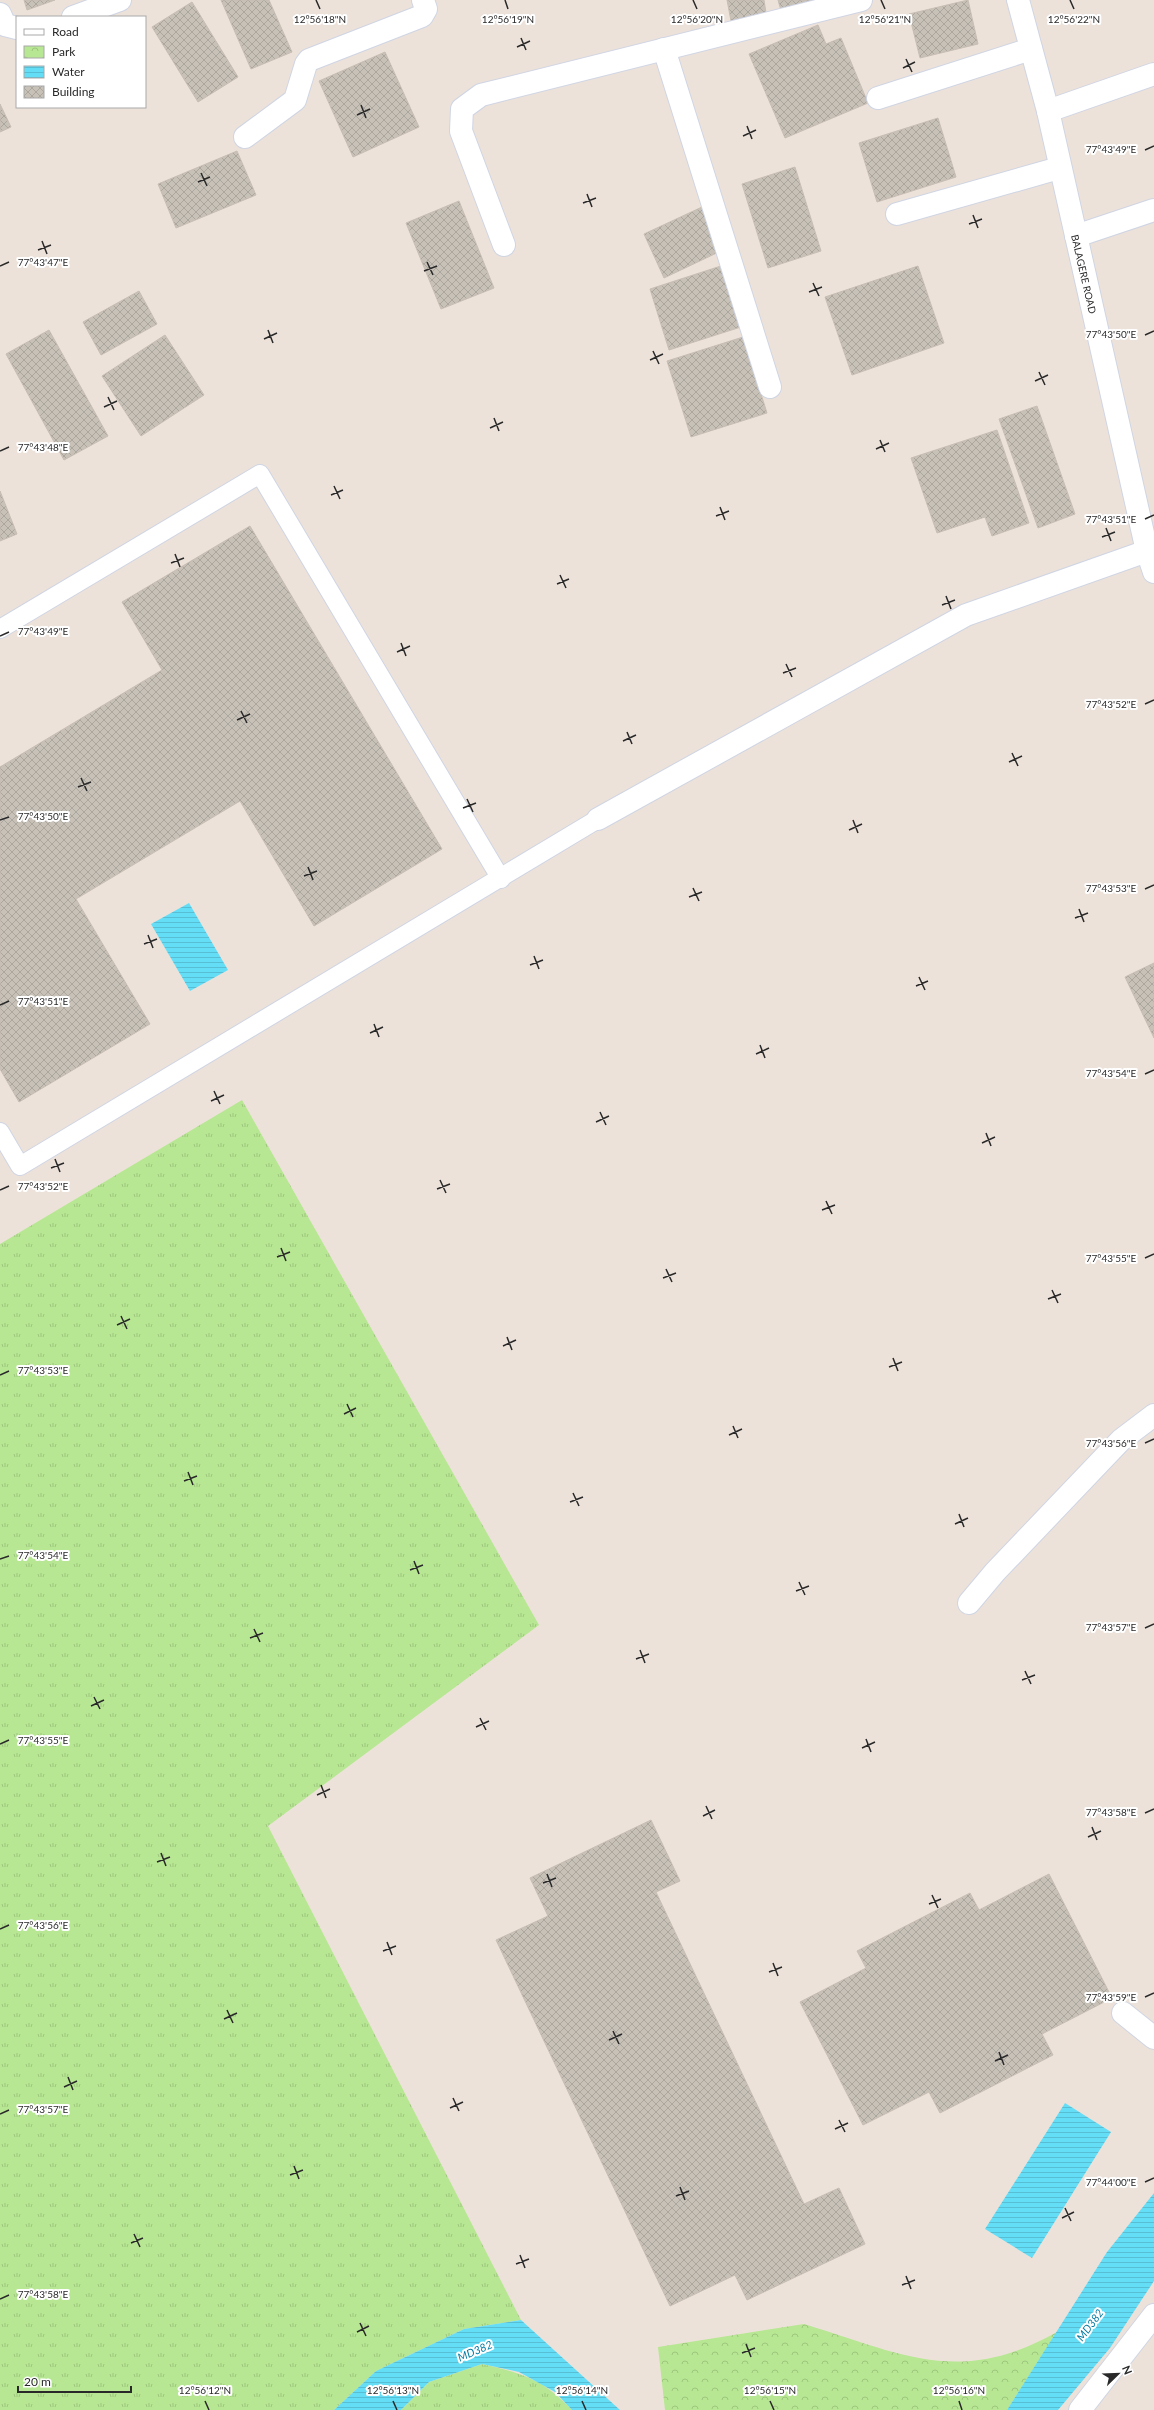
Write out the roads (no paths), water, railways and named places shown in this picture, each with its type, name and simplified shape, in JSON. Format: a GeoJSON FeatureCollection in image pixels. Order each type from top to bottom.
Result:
{"type":"FeatureCollection","features":[{"type":"Feature","properties":{"kind":"street"},"geometry":{"type":"LineString","coordinates":[[76,16],[120,0]]}},
{"type":"Feature","properties":{"kind":"street"},"geometry":{"type":"LineString","coordinates":[[245,137],[295,100],[306,64],[309,60],[422,16],[426,9],[423,0]]}},
{"type":"Feature","properties":{"kind":"street"},"geometry":{"type":"LineString","coordinates":[[504,245],[461,131],[462,109],[480,95],[861,0]]}},
{"type":"Feature","properties":{"kind":"street","name":"BALAGERE ROAD"},"geometry":{"type":"LineString","coordinates":[[1018,0],[1048,111],[1059,168],[1076,236],[1147,551],[1154,572]]}},
{"type":"Feature","properties":{"kind":"street"},"geometry":{"type":"LineString","coordinates":[[0,14],[5,25],[16,28]]}},
{"type":"Feature","properties":{"kind":"street"},"geometry":{"type":"LineString","coordinates":[[664,49],[770,388]]}},
{"type":"Feature","properties":{"kind":"street"},"geometry":{"type":"LineString","coordinates":[[878,98],[1031,49]]}},
{"type":"Feature","properties":{"kind":"street"},"geometry":{"type":"LineString","coordinates":[[1048,111],[1154,74]]}},
{"type":"Feature","properties":{"kind":"street"},"geometry":{"type":"LineString","coordinates":[[897,214],[1059,168]]}},
{"type":"Feature","properties":{"kind":"street"},"geometry":{"type":"LineString","coordinates":[[1076,236],[1154,210]]}},
{"type":"Feature","properties":{"kind":"street"},"geometry":{"type":"LineString","coordinates":[[598,819],[966,615],[1147,551]]}},
{"type":"Feature","properties":{"kind":"street"},"geometry":{"type":"LineString","coordinates":[[969,1604],[995,1572],[1121,1440],[1154,1415]]}},
{"type":"Feature","properties":{"kind":"street"},"geometry":{"type":"LineString","coordinates":[[1123,2013],[1154,2038]]}},
{"type":"Feature","properties":{"kind":"street"},"geometry":{"type":"LineString","coordinates":[[1080,2410],[1154,2315]]}},
{"type":"Feature","properties":{"kind":"lane"},"geometry":{"type":"LineString","coordinates":[[0,629],[260,474],[501,879]]}},
{"type":"Feature","properties":{"kind":"lane"},"geometry":{"type":"LineString","coordinates":[[0,1132],[20,1166],[501,879],[598,819]]}},
{"type":"Feature","properties":{"kind":"water"},"geometry":{"type":"Polygon","coordinates":[[[189,903],[228,970],[190,991],[151,924],[189,903]]]}},
{"type":"Feature","properties":{"kind":"water"},"geometry":{"type":"Polygon","coordinates":[[[1065,2103],[1111,2132],[1032,2258],[985,2229],[1065,2103]]]}},
{"type":"Feature","properties":{"kind":"water","name":"MD382"},"geometry":{"type":"Polygon","coordinates":[[[1154,2193],[1154,2281],[1110,2348],[1058,2410],[1007,2410],[1107,2252],[1154,2193]]]}},
{"type":"Feature","properties":{"kind":"water","name":"MD382"},"geometry":{"type":"Polygon","coordinates":[[[521,2320],[620,2410],[572,2410],[555,2392],[519,2372],[482,2364],[429,2382],[401,2410],[334,2410],[376,2371],[464,2329],[521,2320]]]}}]}
